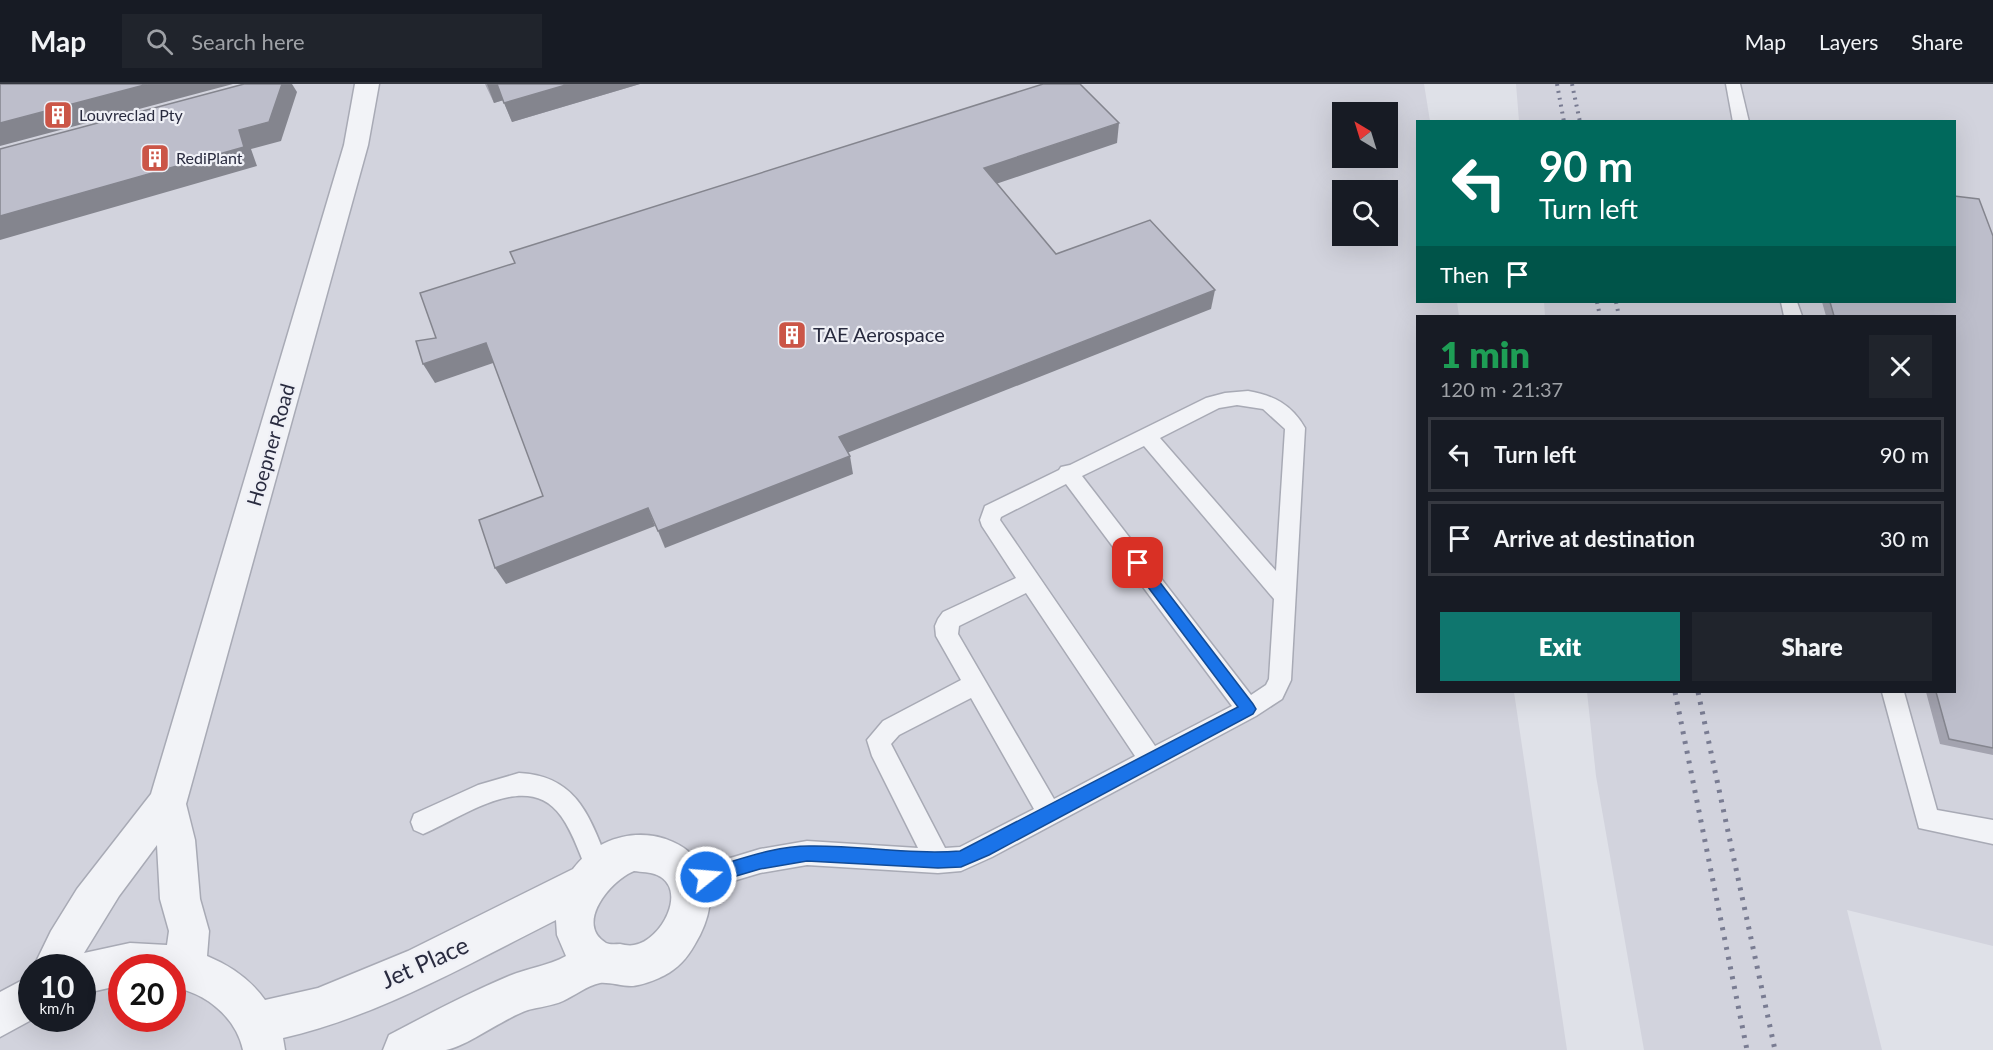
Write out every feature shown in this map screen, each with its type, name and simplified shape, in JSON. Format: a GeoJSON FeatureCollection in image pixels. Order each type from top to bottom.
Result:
{"type":"FeatureCollection","features":[{"type":"Feature","properties":{"kind":"street","name":"Hoepner Road"},"geometry":{"type":"LineString","coordinates":[[60,954],[74,926],[123,854],[167,804],[356,145],[367,84]]}},
{"type":"Feature","properties":{"kind":"street"},"geometry":{"type":"LineString","coordinates":[[167,804],[176,840],[179,888],[189,932],[186,958]]}},
{"type":"Feature","properties":{"kind":"street"},"geometry":{"type":"LineString","coordinates":[[634,852],[652,852],[669,857],[681,867],[690,882],[692,899],[690,917],[681,934],[668,949],[652,960],[633,967],[615,967],[598,962],[585,952],[577,937],[574,920],[577,902],[592,877],[615,858],[634,852]]}},
{"type":"Feature","properties":{"kind":"street","name":"Jet Place"},"geometry":{"type":"LineString","coordinates":[[260,1037],[318,1009],[422,966],[592,877]]}},
{"type":"Feature","properties":{"kind":"street"},"geometry":{"type":"LineString","coordinates":[[404,1050],[495,1003],[525,990],[559,982],[598,962]]}},
{"type":"Feature","properties":{"kind":"street"},"geometry":{"type":"LineString","coordinates":[[186,967],[227,987],[260,1037]]}},
{"type":"Feature","properties":{"kind":"street"},"geometry":{"type":"LineString","coordinates":[[0,1016],[18,1005]]}},
{"type":"Feature","properties":{"kind":"lane"},"geometry":{"type":"LineString","coordinates":[[1734,84],[1741,120]]}},
{"type":"Feature","properties":{"kind":"lane"},"geometry":{"type":"LineString","coordinates":[[690,882],[760,861],[807,853],[938,861],[968,856],[1050,814],[1152,760],[1248,709],[1274,693],[1280,680],[1294,428],[1283,412],[1255,398],[1231,397],[1068,472],[992,512],[990,520],[992,526],[1152,760]]}},
{"type":"Feature","properties":{"kind":"lane"},"geometry":{"type":"LineString","coordinates":[[1146,435],[1285,597]]}},
{"type":"Feature","properties":{"kind":"lane"},"geometry":{"type":"LineString","coordinates":[[1068,472],[1248,709]]}},
{"type":"Feature","properties":{"kind":"lane"},"geometry":{"type":"LineString","coordinates":[[1030,581],[957,616],[946,626],[946,636],[1050,814]]}},
{"type":"Feature","properties":{"kind":"lane"},"geometry":{"type":"LineString","coordinates":[[938,861],[880,748],[879,740],[891,728],[975,684]]}},
{"type":"Feature","properties":{"kind":"lane"},"geometry":{"type":"LineString","coordinates":[[1893,693],[1928,820],[1993,832]]}},
{"type":"Feature","properties":{"kind":"lane"},"geometry":{"type":"LineString","coordinates":[[423,822],[502,786],[534,786],[550,791],[569,807],[592,877]]}},
{"type":"Feature","properties":{"kind":"shaded area"},"geometry":{"type":"Polygon","coordinates":[[[0,84],[1424,84],[1430,120],[1416,120],[1416,303],[1457,303],[1459,315],[1416,315],[1416,693],[1514,693],[1567,1050],[0,1050],[0,84]]]}},
{"type":"Feature","properties":{"kind":"shaded area"},"geometry":{"type":"Polygon","coordinates":[[[1516,84],[1993,84],[1993,946],[1847,910],[1882,1050],[1644,1050],[1596,776],[1587,693],[1956,693],[1956,315],[1545,315],[1544,303],[1956,303],[1956,120],[1519,120],[1516,84]]]}},
{"type":"Feature","properties":{"kind":"building"},"geometry":{"type":"Polygon","coordinates":[[[0,84],[148,84],[0,123],[0,84]]]}},
{"type":"Feature","properties":{"kind":"building"},"geometry":{"type":"Polygon","coordinates":[[[244,84],[282,84],[269,122],[239,130],[244,147],[0,216],[0,149],[244,84]]]}},
{"type":"Feature","properties":{"kind":"building"},"geometry":{"type":"Polygon","coordinates":[[[497,84],[569,84],[504,103],[497,84]]]}},
{"type":"Feature","properties":{"kind":"building","name":"TAE Aerospace"},"geometry":{"type":"Polygon","coordinates":[[[1043,84],[1080,84],[1119,123],[984,168],[1056,254],[1150,220],[1215,290],[839,437],[850,456],[658,531],[648,508],[495,568],[479,520],[543,496],[486,343],[423,364],[416,341],[436,338],[420,293],[515,263],[510,252],[1043,84]]]}},
{"type":"Feature","properties":{"kind":"building"},"geometry":{"type":"Polygon","coordinates":[[[1956,196],[1979,199],[1993,236],[1993,748],[1949,739],[1936,693],[1956,693],[1956,315],[1834,315],[1830,303],[1956,303],[1956,196]]]}},
{"type":"Feature","properties":{"kind":"railway"},"geometry":{"type":"LineString","coordinates":[[1557,84],[1564,120]]}},
{"type":"Feature","properties":{"kind":"railway"},"geometry":{"type":"LineString","coordinates":[[1572,84],[1580,120]]}},
{"type":"Feature","properties":{"kind":"railway"},"geometry":{"type":"LineString","coordinates":[[1597,303],[1600,315]]}},
{"type":"Feature","properties":{"kind":"railway"},"geometry":{"type":"LineString","coordinates":[[1616,303],[1619,315]]}},
{"type":"Feature","properties":{"kind":"railway"},"geometry":{"type":"LineString","coordinates":[[1675,693],[1747,1050]]}},
{"type":"Feature","properties":{"kind":"railway"},"geometry":{"type":"LineString","coordinates":[[1698,693],[1775,1050]]}},
{"type":"Feature","properties":{"kind":"place","name":"Louvreclad Pty"},"geometry":{"type":"Point","coordinates":[58,115]}},
{"type":"Feature","properties":{"kind":"place","name":"RediPlant"},"geometry":{"type":"Point","coordinates":[155,158]}},
{"type":"Feature","properties":{"kind":"place","name":"TAE Aerospace"},"geometry":{"type":"Point","coordinates":[792,335]}},
{"type":"Feature","properties":{"kind":"route"},"geometry":{"type":"LineString","coordinates":[[706,877],[760,861],[807,853],[938,861],[961,859],[1248,709],[1138,563]]}}]}
